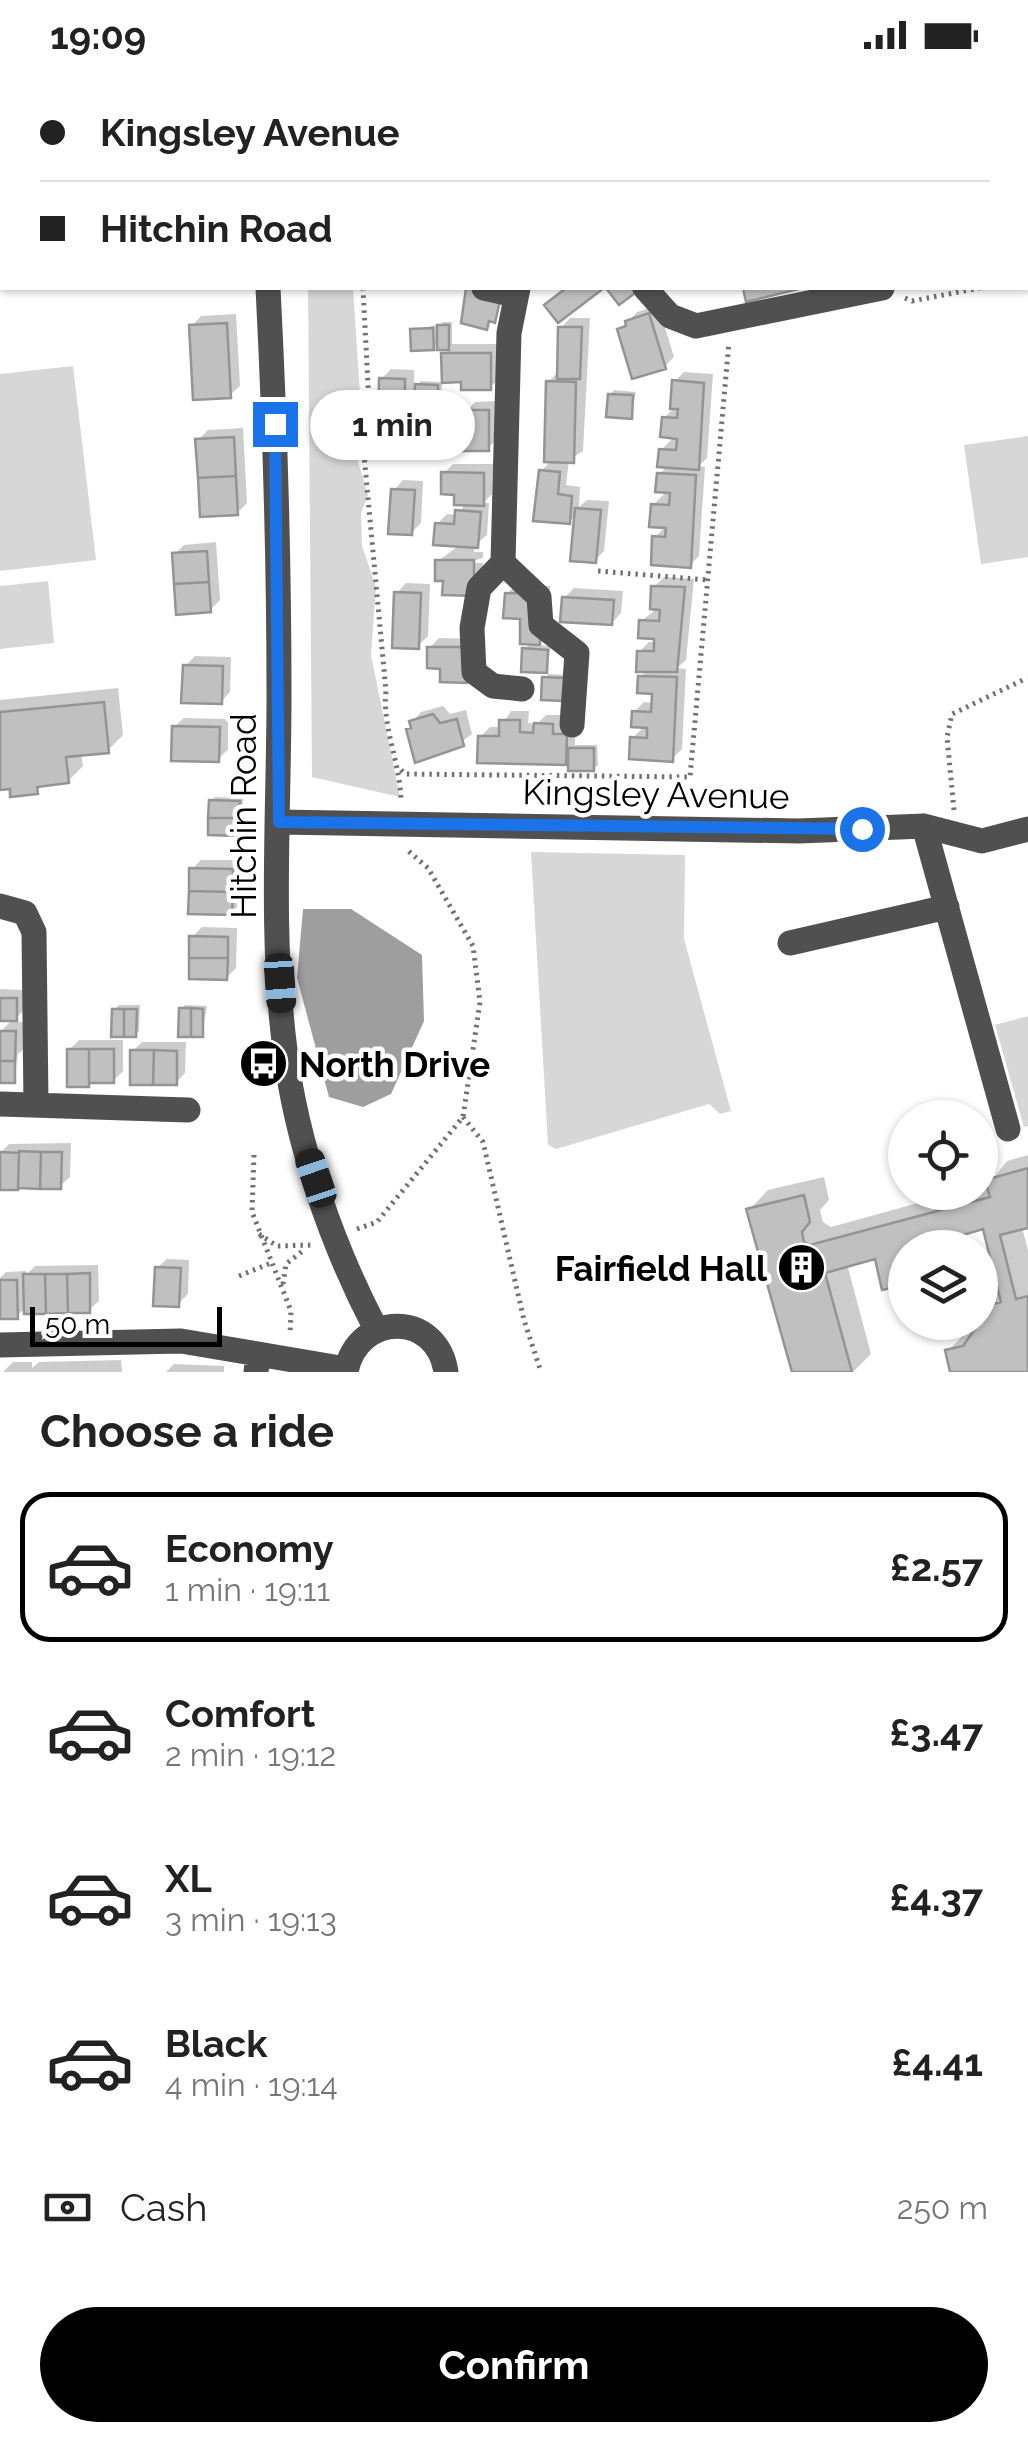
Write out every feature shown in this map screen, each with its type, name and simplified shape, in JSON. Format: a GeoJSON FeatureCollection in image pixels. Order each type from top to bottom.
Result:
{"type":"FeatureCollection","features":[{"type":"Feature","properties":{"kind":"street","name":"Hitchin Road"},"geometry":{"type":"LineString","coordinates":[[268,290],[279,492],[278,949],[285,1051],[306,1148],[356,1289],[376,1328]]}},
{"type":"Feature","properties":{"kind":"street"},"geometry":{"type":"LineString","coordinates":[[647,290],[670,316],[696,326],[812,295],[871,290]]}},
{"type":"Feature","properties":{"kind":"street"},"geometry":{"type":"LineString","coordinates":[[517,291],[509,333],[503,564],[479,588],[472,628],[474,672],[493,686],[522,689]]}},
{"type":"Feature","properties":{"kind":"street"},"geometry":{"type":"LineString","coordinates":[[503,564],[539,598],[540,624],[577,653],[572,725]]}},
{"type":"Feature","properties":{"kind":"street","name":"Kingsley Avenue"},"geometry":{"type":"LineString","coordinates":[[279,822],[800,831],[924,826],[957,838],[982,841],[1028,829]]}},
{"type":"Feature","properties":{"kind":"street"},"geometry":{"type":"LineString","coordinates":[[924,826],[1008,1129]]}},
{"type":"Feature","properties":{"kind":"street"},"geometry":{"type":"LineString","coordinates":[[0,906],[25,913],[34,932],[36,1104]]}},
{"type":"Feature","properties":{"kind":"street"},"geometry":{"type":"LineString","coordinates":[[790,943],[946,907]]}},
{"type":"Feature","properties":{"kind":"street"},"geometry":{"type":"LineString","coordinates":[[0,1104],[188,1110]]}},
{"type":"Feature","properties":{"kind":"street"},"geometry":{"type":"LineString","coordinates":[[0,1345],[181,1341],[257,1363],[288,1360],[346,1371],[351,1352],[376,1328],[407,1326],[421,1331],[442,1353],[446,1372]]}},
{"type":"Feature","properties":{"kind":"path"},"geometry":{"type":"LineString","coordinates":[[352,1231],[377,1222],[463,1118],[480,1002],[473,946],[428,868],[402,846],[400,770],[384,715],[386,691],[364,455],[369,404],[362,290]]}},
{"type":"Feature","properties":{"kind":"path"},"geometry":{"type":"LineString","coordinates":[[885,290],[912,301],[970,290]]}},
{"type":"Feature","properties":{"kind":"path"},"geometry":{"type":"LineString","coordinates":[[400,770],[405,774],[690,777],[729,336],[722,320]]}},
{"type":"Feature","properties":{"kind":"path"},"geometry":{"type":"LineString","coordinates":[[598,571],[708,580]]}},
{"type":"Feature","properties":{"kind":"path"},"geometry":{"type":"LineString","coordinates":[[957,838],[947,738],[952,714],[1027,678]]}},
{"type":"Feature","properties":{"kind":"path"},"geometry":{"type":"LineString","coordinates":[[463,1118],[483,1142],[524,1320],[541,1372]]}},
{"type":"Feature","properties":{"kind":"path"},"geometry":{"type":"LineString","coordinates":[[254,1156],[252,1212],[291,1311],[288,1360]]}},
{"type":"Feature","properties":{"kind":"path"},"geometry":{"type":"LineString","coordinates":[[260,1234],[276,1246],[308,1247],[286,1264],[282,1284]]}},
{"type":"Feature","properties":{"kind":"path"},"geometry":{"type":"LineString","coordinates":[[239,1276],[271,1262]]}},
{"type":"Feature","properties":{"kind":"shaded area"},"geometry":{"type":"Polygon","coordinates":[[[308,290],[353,290],[360,394],[354,448],[368,495],[361,513],[362,546],[376,587],[371,655],[400,797],[312,777],[308,290]]]}},
{"type":"Feature","properties":{"kind":"shaded area"},"geometry":{"type":"Polygon","coordinates":[[[73,366],[96,560],[0,571],[0,374],[73,366]]]}},
{"type":"Feature","properties":{"kind":"shaded area"},"geometry":{"type":"Polygon","coordinates":[[[1028,436],[1028,557],[981,564],[964,445],[1028,436]]]}},
{"type":"Feature","properties":{"kind":"shaded area"},"geometry":{"type":"Polygon","coordinates":[[[48,581],[54,643],[0,649],[0,586],[48,581]]]}},
{"type":"Feature","properties":{"kind":"shaded area"},"geometry":{"type":"Polygon","coordinates":[[[531,852],[685,855],[684,939],[731,1111],[720,1114],[709,1104],[556,1149],[548,1145],[531,852]]]}},
{"type":"Feature","properties":{"kind":"shaded area"},"geometry":{"type":"Polygon","coordinates":[[[303,909],[351,909],[422,955],[424,1021],[391,1094],[363,1107],[329,1097],[297,978],[303,909]]]}},
{"type":"Feature","properties":{"kind":"shaded area"},"geometry":{"type":"Polygon","coordinates":[[[1028,1016],[1028,1126],[1024,1127],[995,1025],[1028,1016]]]}},
{"type":"Feature","properties":{"kind":"building"},"geometry":{"type":"Polygon","coordinates":[[[466,290],[501,296],[495,323],[489,321],[487,330],[461,323],[466,290]]]}},
{"type":"Feature","properties":{"kind":"building"},"geometry":{"type":"Polygon","coordinates":[[[563,290],[601,290],[558,323],[544,305],[563,290]]]}},
{"type":"Feature","properties":{"kind":"building"},"geometry":{"type":"Polygon","coordinates":[[[608,290],[633,290],[635,293],[619,305],[608,290]]]}},
{"type":"Feature","properties":{"kind":"building"},"geometry":{"type":"Polygon","coordinates":[[[743,290],[795,290],[746,302],[743,290]]]}},
{"type":"Feature","properties":{"kind":"building"},"geometry":{"type":"Polygon","coordinates":[[[649,313],[666,369],[632,379],[617,329],[626,326],[625,321],[649,313]]]}},
{"type":"Feature","properties":{"kind":"building"},"geometry":{"type":"Polygon","coordinates":[[[227,323],[231,398],[193,400],[189,325],[227,323]]]}},
{"type":"Feature","properties":{"kind":"building"},"geometry":{"type":"Polygon","coordinates":[[[437,325],[449,325],[449,350],[437,350],[437,325]]]}},
{"type":"Feature","properties":{"kind":"building"},"geometry":{"type":"Polygon","coordinates":[[[558,327],[582,327],[580,379],[557,379],[558,327]]]}},
{"type":"Feature","properties":{"kind":"building"},"geometry":{"type":"Polygon","coordinates":[[[433,328],[434,350],[411,351],[410,329],[433,328]]]}},
{"type":"Feature","properties":{"kind":"building"},"geometry":{"type":"Polygon","coordinates":[[[441,353],[491,353],[491,390],[461,390],[461,382],[442,383],[441,353]]]}},
{"type":"Feature","properties":{"kind":"building"},"geometry":{"type":"Polygon","coordinates":[[[379,378],[405,379],[404,431],[378,430],[379,378]]]}},
{"type":"Feature","properties":{"kind":"building"},"geometry":{"type":"Polygon","coordinates":[[[672,380],[704,383],[699,470],[657,467],[659,449],[676,450],[677,439],[660,437],[662,417],[677,418],[678,409],[670,409],[672,380]]]}},
{"type":"Feature","properties":{"kind":"building"},"geometry":{"type":"Polygon","coordinates":[[[546,381],[576,382],[574,463],[544,462],[546,381]]]}},
{"type":"Feature","properties":{"kind":"building"},"geometry":{"type":"Polygon","coordinates":[[[415,384],[438,385],[438,410],[414,409],[415,384]]]}},
{"type":"Feature","properties":{"kind":"building"},"geometry":{"type":"Polygon","coordinates":[[[608,394],[633,395],[632,419],[606,417],[608,394]]]}},
{"type":"Feature","properties":{"kind":"building"},"geometry":{"type":"Polygon","coordinates":[[[462,410],[489,410],[489,451],[440,451],[439,430],[462,429],[462,410]]]}},
{"type":"Feature","properties":{"kind":"building"},"geometry":{"type":"Polygon","coordinates":[[[234,437],[236,476],[198,478],[195,439],[234,437]]]}},
{"type":"Feature","properties":{"kind":"building"},"geometry":{"type":"Polygon","coordinates":[[[539,470],[560,472],[558,494],[572,496],[570,524],[533,521],[539,470]]]}},
{"type":"Feature","properties":{"kind":"building"},"geometry":{"type":"Polygon","coordinates":[[[441,472],[484,473],[484,506],[454,505],[454,495],[441,494],[441,472]]]}},
{"type":"Feature","properties":{"kind":"building"},"geometry":{"type":"Polygon","coordinates":[[[657,473],[696,475],[691,568],[651,565],[652,536],[665,537],[666,528],[649,527],[651,504],[669,505],[670,493],[655,492],[657,473]]]}},
{"type":"Feature","properties":{"kind":"building"},"geometry":{"type":"Polygon","coordinates":[[[236,476],[238,515],[200,517],[198,478],[236,476]]]}},
{"type":"Feature","properties":{"kind":"building"},"geometry":{"type":"Polygon","coordinates":[[[391,489],[415,490],[412,535],[388,534],[391,489]]]}},
{"type":"Feature","properties":{"kind":"building"},"geometry":{"type":"Polygon","coordinates":[[[575,508],[601,510],[596,563],[570,561],[575,508]]]}},
{"type":"Feature","properties":{"kind":"building"},"geometry":{"type":"Polygon","coordinates":[[[455,510],[481,512],[478,548],[433,545],[435,523],[454,524],[455,510]]]}},
{"type":"Feature","properties":{"kind":"building"},"geometry":{"type":"Polygon","coordinates":[[[207,551],[209,582],[174,584],[172,553],[207,551]]]}},
{"type":"Feature","properties":{"kind":"building"},"geometry":{"type":"Polygon","coordinates":[[[435,560],[474,560],[474,596],[442,595],[443,581],[435,581],[435,560]]]}},
{"type":"Feature","properties":{"kind":"building"},"geometry":{"type":"Polygon","coordinates":[[[209,582],[211,612],[176,615],[174,584],[209,582]]]}},
{"type":"Feature","properties":{"kind":"building"},"geometry":{"type":"Polygon","coordinates":[[[651,586],[685,587],[677,672],[636,672],[637,651],[654,651],[654,639],[638,638],[639,620],[659,621],[660,610],[650,609],[651,586]]]}},
{"type":"Feature","properties":{"kind":"building"},"geometry":{"type":"Polygon","coordinates":[[[394,592],[421,593],[419,649],[392,648],[394,592]]]}},
{"type":"Feature","properties":{"kind":"building"},"geometry":{"type":"Polygon","coordinates":[[[505,593],[542,594],[540,645],[520,644],[520,619],[503,618],[505,593]]]}},
{"type":"Feature","properties":{"kind":"building"},"geometry":{"type":"Polygon","coordinates":[[[562,597],[614,600],[612,625],[560,622],[562,597]]]}},
{"type":"Feature","properties":{"kind":"building"},"geometry":{"type":"Polygon","coordinates":[[[427,647],[468,647],[467,683],[440,682],[440,669],[427,668],[427,647]]]}},
{"type":"Feature","properties":{"kind":"building"},"geometry":{"type":"Polygon","coordinates":[[[522,648],[548,650],[547,673],[521,672],[522,648]]]}},
{"type":"Feature","properties":{"kind":"building"},"geometry":{"type":"Polygon","coordinates":[[[183,665],[223,666],[222,704],[181,703],[183,665]]]}},
{"type":"Feature","properties":{"kind":"building"},"geometry":{"type":"Polygon","coordinates":[[[638,676],[677,677],[673,762],[629,759],[630,737],[647,738],[647,728],[631,727],[632,711],[651,712],[652,694],[637,693],[638,676]]]}},
{"type":"Feature","properties":{"kind":"building"},"geometry":{"type":"Polygon","coordinates":[[[542,677],[567,678],[565,701],[541,700],[542,677]]]}},
{"type":"Feature","properties":{"kind":"building"},"geometry":{"type":"Polygon","coordinates":[[[104,702],[109,753],[66,757],[69,783],[37,787],[38,794],[10,797],[10,789],[0,790],[0,712],[104,702]]]}},
{"type":"Feature","properties":{"kind":"building"},"geometry":{"type":"Polygon","coordinates":[[[433,714],[440,723],[457,719],[464,746],[415,763],[406,729],[411,728],[409,721],[433,714]]]}},
{"type":"Feature","properties":{"kind":"building"},"geometry":{"type":"Polygon","coordinates":[[[499,720],[520,720],[520,732],[533,733],[534,723],[553,724],[553,734],[567,734],[566,765],[477,763],[478,736],[499,736],[499,720]]]}},
{"type":"Feature","properties":{"kind":"building"},"geometry":{"type":"Polygon","coordinates":[[[172,726],[220,727],[219,762],[171,761],[172,726]]]}},
{"type":"Feature","properties":{"kind":"building"},"geometry":{"type":"Polygon","coordinates":[[[568,748],[594,748],[594,771],[568,771],[568,748]]]}},
{"type":"Feature","properties":{"kind":"building"},"geometry":{"type":"Polygon","coordinates":[[[209,800],[240,801],[239,818],[208,818],[209,800]]]}},
{"type":"Feature","properties":{"kind":"building"},"geometry":{"type":"Polygon","coordinates":[[[208,818],[239,818],[239,836],[208,835],[208,818]]]}},
{"type":"Feature","properties":{"kind":"building"},"geometry":{"type":"Polygon","coordinates":[[[189,868],[233,869],[233,892],[189,891],[189,868]]]}},
{"type":"Feature","properties":{"kind":"building"},"geometry":{"type":"Polygon","coordinates":[[[189,891],[233,892],[232,915],[188,914],[189,891]]]}},
{"type":"Feature","properties":{"kind":"building"},"geometry":{"type":"Polygon","coordinates":[[[189,936],[228,937],[228,958],[189,958],[189,936]]]}},
{"type":"Feature","properties":{"kind":"building"},"geometry":{"type":"Polygon","coordinates":[[[189,958],[228,958],[227,980],[189,979],[189,958]]]}},
{"type":"Feature","properties":{"kind":"building"},"geometry":{"type":"Polygon","coordinates":[[[0,998],[17,998],[17,1021],[0,1021],[0,998]]]}},
{"type":"Feature","properties":{"kind":"building"},"geometry":{"type":"Polygon","coordinates":[[[179,1008],[191,1008],[191,1037],[178,1037],[179,1008]]]}},
{"type":"Feature","properties":{"kind":"building"},"geometry":{"type":"Polygon","coordinates":[[[191,1008],[203,1009],[203,1037],[191,1037],[191,1008]]]}},
{"type":"Feature","properties":{"kind":"building"},"geometry":{"type":"Polygon","coordinates":[[[112,1009],[124,1009],[124,1037],[111,1037],[112,1009]]]}},
{"type":"Feature","properties":{"kind":"building"},"geometry":{"type":"Polygon","coordinates":[[[124,1009],[137,1009],[136,1037],[124,1037],[124,1009]]]}},
{"type":"Feature","properties":{"kind":"building"},"geometry":{"type":"Polygon","coordinates":[[[0,1031],[16,1031],[15,1061],[0,1061],[0,1031]]]}},
{"type":"Feature","properties":{"kind":"building"},"geometry":{"type":"Polygon","coordinates":[[[67,1049],[89,1049],[89,1087],[67,1087],[67,1049]]]}},
{"type":"Feature","properties":{"kind":"building"},"geometry":{"type":"Polygon","coordinates":[[[89,1049],[114,1049],[114,1083],[89,1083],[89,1049]]]}},
{"type":"Feature","properties":{"kind":"building"},"geometry":{"type":"Polygon","coordinates":[[[130,1050],[154,1050],[153,1085],[130,1085],[130,1050]]]}},
{"type":"Feature","properties":{"kind":"building"},"geometry":{"type":"Polygon","coordinates":[[[154,1050],[177,1051],[177,1085],[153,1085],[154,1050]]]}},
{"type":"Feature","properties":{"kind":"building"},"geometry":{"type":"Polygon","coordinates":[[[0,1061],[15,1061],[15,1083],[0,1083],[0,1061]]]}},
{"type":"Feature","properties":{"kind":"building"},"geometry":{"type":"Polygon","coordinates":[[[19,1151],[41,1152],[40,1189],[18,1188],[19,1151]]]}},
{"type":"Feature","properties":{"kind":"building"},"geometry":{"type":"Polygon","coordinates":[[[0,1152],[19,1153],[18,1190],[0,1190],[0,1152]]]}},
{"type":"Feature","properties":{"kind":"building"},"geometry":{"type":"Polygon","coordinates":[[[41,1152],[62,1152],[61,1189],[40,1189],[41,1152]]]}},
{"type":"Feature","properties":{"kind":"building","name":"Fairfield Hall"},"geometry":{"type":"Polygon","coordinates":[[[1028,1168],[1028,1228],[1000,1235],[1016,1299],[1028,1296],[1028,1372],[950,1372],[945,1350],[963,1346],[967,1340],[998,1340],[998,1230],[983,1229],[888,1230],[888,1289],[882,1290],[875,1259],[825,1273],[852,1372],[792,1372],[746,1209],[804,1195],[810,1222],[802,1232],[804,1242],[810,1245],[941,1210],[998,1210],[998,1176],[1028,1168]]]}},
{"type":"Feature","properties":{"kind":"building"},"geometry":{"type":"Polygon","coordinates":[[[155,1267],[181,1268],[179,1307],[153,1306],[155,1267]]]}},
{"type":"Feature","properties":{"kind":"building"},"geometry":{"type":"Polygon","coordinates":[[[90,1273],[90,1313],[68,1313],[67,1274],[90,1273]]]}},
{"type":"Feature","properties":{"kind":"building"},"geometry":{"type":"Polygon","coordinates":[[[23,1274],[45,1274],[46,1314],[24,1314],[23,1274]]]}},
{"type":"Feature","properties":{"kind":"building"},"geometry":{"type":"Polygon","coordinates":[[[45,1274],[67,1274],[68,1313],[46,1314],[45,1274]]]}},
{"type":"Feature","properties":{"kind":"building"},"geometry":{"type":"Polygon","coordinates":[[[0,1280],[17,1280],[18,1319],[0,1319],[0,1280]]]}},
{"type":"Feature","properties":{"kind":"place","name":"North Drive"},"geometry":{"type":"Point","coordinates":[264,1064]}},
{"type":"Feature","properties":{"kind":"place","name":"Fairfield Hall"},"geometry":{"type":"Point","coordinates":[802,1268]}},
{"type":"Feature","properties":{"kind":"route"},"geometry":{"type":"LineString","coordinates":[[275,424],[279,492],[279,822],[862,829]]}}]}
